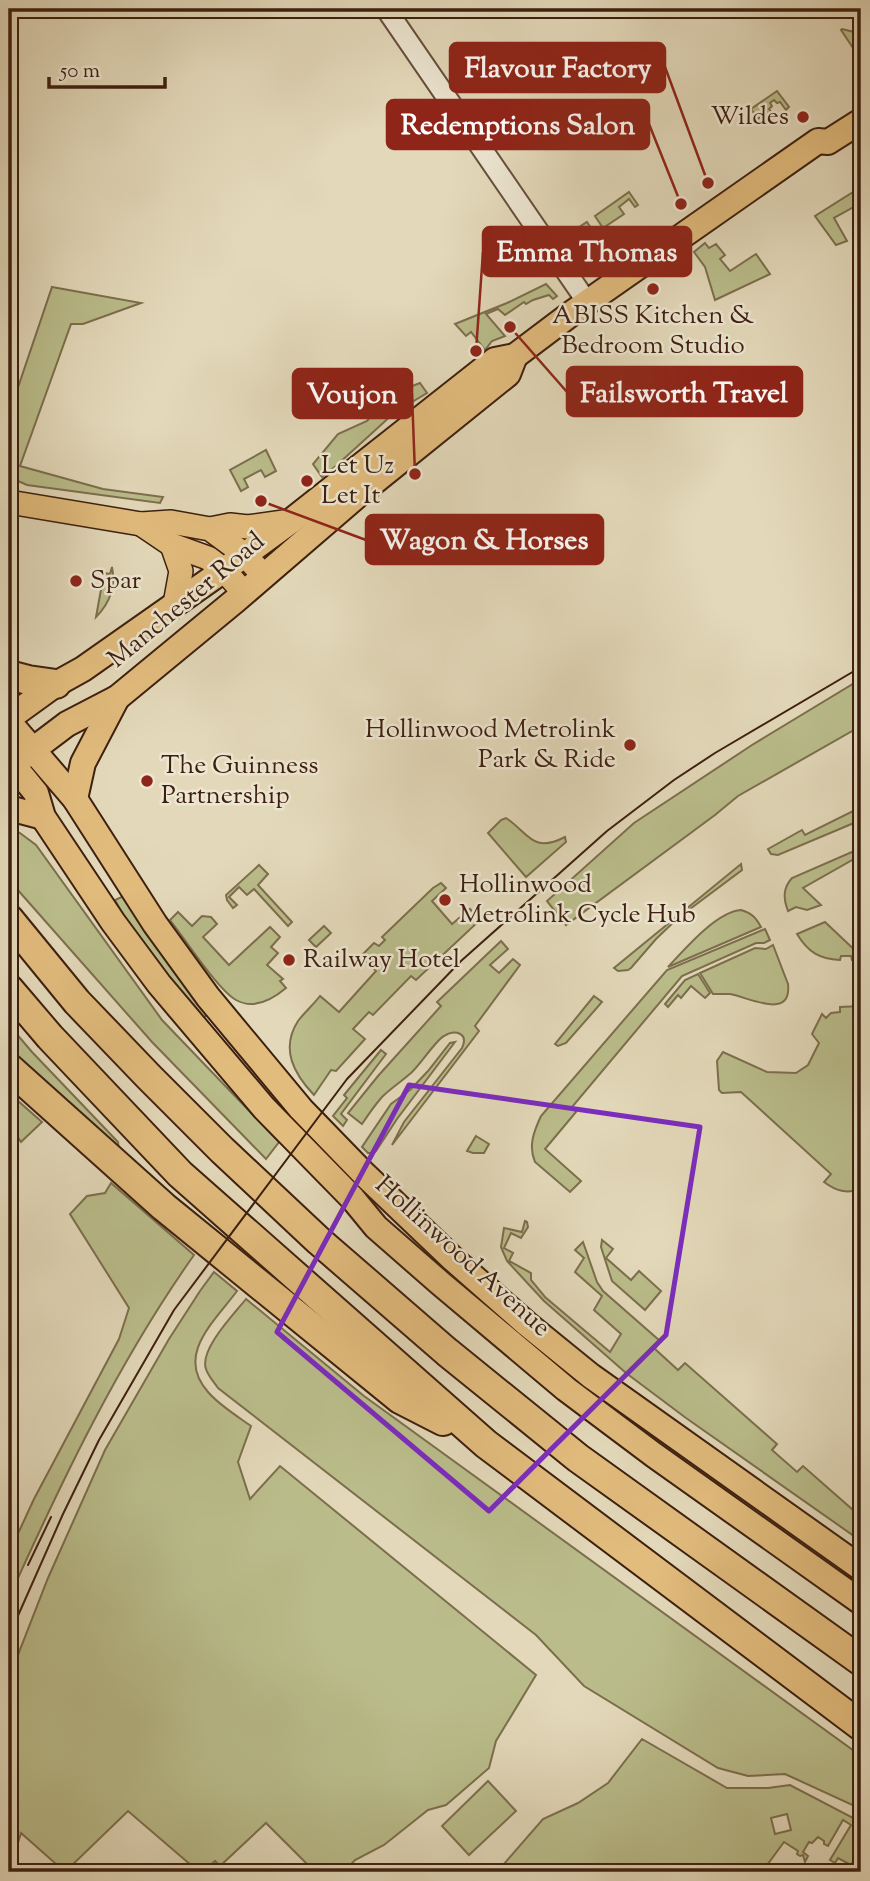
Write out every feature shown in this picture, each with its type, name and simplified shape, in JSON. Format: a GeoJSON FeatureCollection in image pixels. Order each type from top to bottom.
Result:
{"type":"FeatureCollection","features":[{"type":"Feature","properties":{"kind":"highway"},"geometry":{"type":"LineString","coordinates":[[818,141],[818,132],[861,103]]}},
{"type":"Feature","properties":{"kind":"highway"},"geometry":{"type":"LineString","coordinates":[[451,407],[508,374],[515,356],[587,302],[818,141],[828,142],[861,121]]}},
{"type":"Feature","properties":{"kind":"highway","name":"Manchester Road"},"geometry":{"type":"LineString","coordinates":[[9,720],[56,684],[83,669],[451,407]]}},
{"type":"Feature","properties":{"kind":"highway","name":"Manchester Road"},"geometry":{"type":"LineString","coordinates":[[10,764],[67,724],[117,698],[359,494],[451,407]]}},
{"type":"Feature","properties":{"kind":"highway"},"geometry":{"type":"LineString","coordinates":[[9,675],[56,684]]}},
{"type":"Feature","properties":{"kind":"highway"},"geometry":{"type":"LineString","coordinates":[[75,799],[83,763],[117,698]]}},
{"type":"Feature","properties":{"kind":"highway","name":"Hollinwood Avenue"},"geometry":{"type":"LineString","coordinates":[[9,720],[75,799],[155,924],[208,997],[301,1109],[365,1175],[453,1259],[592,1376],[861,1568]]}},
{"type":"Feature","properties":{"kind":"highway","name":"Hollinwood Avenue"},"geometry":{"type":"LineString","coordinates":[[10,764],[36,793],[43,817],[113,922],[159,984],[264,1108],[354,1199],[376,1227],[566,1389],[861,1602]]}},
{"type":"Feature","properties":{"kind":"highway"},"geometry":{"type":"LineString","coordinates":[[9,808],[43,817]]}},
{"type":"Feature","properties":{"kind":"highway"},"geometry":{"type":"LineString","coordinates":[[9,919],[77,1002],[149,1077],[222,1150],[339,1258],[447,1352],[578,1458],[705,1550],[850,1649],[861,1661]]}},
{"type":"Feature","properties":{"kind":"highway"},"geometry":{"type":"LineString","coordinates":[[9,989],[50,1037],[180,1174],[486,1444],[861,1726]]}},
{"type":"Feature","properties":{"kind":"highway"},"geometry":{"type":"LineString","coordinates":[[9,1068],[164,1208],[400,1398],[486,1444]]}},
{"type":"Feature","properties":{"kind":"main road"},"geometry":{"type":"LineString","coordinates":[[9,502],[141,524],[171,523],[210,529],[291,521]]}},
{"type":"Feature","properties":{"kind":"main road"},"geometry":{"type":"LineString","coordinates":[[141,524],[173,545],[208,558],[224,570],[244,593]]}},
{"type":"Feature","properties":{"kind":"main road"},"geometry":{"type":"LineString","coordinates":[[210,529],[244,554],[264,576]]}},
{"type":"Feature","properties":{"kind":"main road"},"geometry":{"type":"LineString","coordinates":[[173,545],[181,571],[175,604]]}},
{"type":"Feature","properties":{"kind":"street"},"geometry":{"type":"LineString","coordinates":[[386,9],[587,302]]}},
{"type":"Feature","properties":{"kind":"highlighted area"},"geometry":{"type":"Polygon","coordinates":[[[409,1085],[700,1127],[666,1335],[489,1511],[277,1332],[409,1085]]]}},
{"type":"Feature","properties":{"kind":"green space"},"geometry":{"type":"Polygon","coordinates":[[[841,30],[858,33],[855,43],[861,45],[861,60],[841,30]]]}},
{"type":"Feature","properties":{"kind":"green space"},"geometry":{"type":"Polygon","coordinates":[[[777,91],[789,107],[786,110],[780,102],[774,100],[769,109],[775,117],[768,122],[763,115],[758,119],[751,109],[777,91]]]}},
{"type":"Feature","properties":{"kind":"green space"},"geometry":{"type":"Polygon","coordinates":[[[861,187],[861,203],[834,218],[847,241],[836,245],[815,216],[861,187]]]}},
{"type":"Feature","properties":{"kind":"green space"},"geometry":{"type":"Polygon","coordinates":[[[629,192],[638,205],[635,207],[629,199],[619,207],[624,214],[603,228],[595,216],[629,192]]]}},
{"type":"Feature","properties":{"kind":"green space"},"geometry":{"type":"Polygon","coordinates":[[[587,222],[595,234],[588,240],[591,244],[587,247],[583,241],[578,245],[570,233],[587,222]]]}},
{"type":"Feature","properties":{"kind":"green space"},"geometry":{"type":"Polygon","coordinates":[[[705,243],[709,248],[716,244],[725,255],[720,259],[730,271],[756,254],[770,274],[715,300],[705,267],[694,252],[705,243]]]}},
{"type":"Feature","properties":{"kind":"green space"},"geometry":{"type":"Polygon","coordinates":[[[546,284],[557,296],[553,299],[549,295],[526,304],[524,302],[505,315],[498,309],[486,314],[505,336],[492,341],[485,350],[471,332],[466,336],[455,324],[507,303],[546,284]]]}},
{"type":"Feature","properties":{"kind":"green space"},"geometry":{"type":"Polygon","coordinates":[[[52,287],[141,303],[83,324],[71,324],[20,466],[103,489],[163,497],[160,503],[27,485],[9,477],[9,414],[52,287]]]}},
{"type":"Feature","properties":{"kind":"green space"},"geometry":{"type":"Polygon","coordinates":[[[420,383],[427,393],[394,413],[322,477],[313,464],[338,434],[367,421],[391,394],[420,383]]]}},
{"type":"Feature","properties":{"kind":"green space"},"geometry":{"type":"Polygon","coordinates":[[[266,450],[276,471],[265,477],[261,470],[244,479],[248,487],[241,491],[230,470],[266,450]]]}},
{"type":"Feature","properties":{"kind":"green space"},"geometry":{"type":"Polygon","coordinates":[[[112,567],[111,594],[96,617],[104,573],[110,574],[112,567]]]}},
{"type":"Feature","properties":{"kind":"green space"},"geometry":{"type":"Polygon","coordinates":[[[861,679],[861,726],[738,796],[566,925],[547,901],[634,823],[752,745],[861,679]]]}},
{"type":"Feature","properties":{"kind":"green space"},"geometry":{"type":"Polygon","coordinates":[[[861,807],[861,820],[778,855],[771,854],[768,849],[802,830],[805,835],[861,807]]]}},
{"type":"Feature","properties":{"kind":"green space"},"geometry":{"type":"Polygon","coordinates":[[[506,818],[532,840],[545,843],[565,837],[566,842],[526,877],[488,833],[506,818]]]}},
{"type":"Feature","properties":{"kind":"green space"},"geometry":{"type":"Polygon","coordinates":[[[9,828],[36,845],[162,1020],[279,1142],[266,1159],[152,1042],[9,880],[9,828]]]}},
{"type":"Feature","properties":{"kind":"green space"},"geometry":{"type":"Polygon","coordinates":[[[861,848],[861,855],[803,888],[821,905],[807,910],[796,907],[788,911],[785,893],[792,878],[861,848]]]}},
{"type":"Feature","properties":{"kind":"green space"},"geometry":{"type":"Polygon","coordinates":[[[741,864],[742,870],[678,918],[631,968],[618,971],[614,968],[741,864]]]}},
{"type":"Feature","properties":{"kind":"green space"},"geometry":{"type":"Polygon","coordinates":[[[259,865],[268,874],[258,885],[292,922],[288,926],[254,889],[247,895],[239,887],[229,897],[237,905],[233,908],[227,900],[226,895],[259,865]]]}},
{"type":"Feature","properties":{"kind":"green space"},"geometry":{"type":"Polygon","coordinates":[[[441,883],[446,888],[432,901],[452,924],[470,909],[480,920],[416,980],[411,976],[373,1015],[369,1012],[353,1029],[365,1039],[336,1071],[331,1070],[314,1095],[295,1070],[292,1061],[290,1041],[298,1021],[320,996],[339,1012],[376,971],[361,956],[374,943],[379,946],[385,940],[382,937],[441,883]]]}},
{"type":"Feature","properties":{"kind":"green space"},"geometry":{"type":"Polygon","coordinates":[[[124,896],[210,1013],[201,1019],[123,915],[115,900],[124,896]]]}},
{"type":"Feature","properties":{"kind":"green space"},"geometry":{"type":"Polygon","coordinates":[[[741,910],[753,916],[761,927],[668,967],[711,924],[731,912],[741,910]]]}},
{"type":"Feature","properties":{"kind":"green space"},"geometry":{"type":"Polygon","coordinates":[[[178,912],[192,926],[202,916],[211,917],[217,924],[203,937],[229,965],[270,927],[280,937],[271,947],[278,953],[267,965],[283,979],[280,981],[286,988],[269,999],[256,1003],[236,1000],[211,975],[170,920],[178,912]]]}},
{"type":"Feature","properties":{"kind":"green space"},"geometry":{"type":"Polygon","coordinates":[[[825,922],[861,959],[852,960],[851,956],[841,956],[840,960],[826,958],[805,946],[797,934],[825,922]]]}},
{"type":"Feature","properties":{"kind":"green space"},"geometry":{"type":"Polygon","coordinates":[[[324,926],[331,933],[316,947],[309,940],[324,926]]]}},
{"type":"Feature","properties":{"kind":"green space"},"geometry":{"type":"Polygon","coordinates":[[[765,929],[770,940],[756,943],[682,976],[572,1107],[576,1112],[545,1149],[581,1181],[570,1192],[535,1162],[532,1144],[541,1116],[667,970],[765,929]]]}},
{"type":"Feature","properties":{"kind":"green space"},"geometry":{"type":"Polygon","coordinates":[[[501,941],[508,949],[490,965],[499,973],[513,959],[520,965],[475,1026],[479,1031],[392,1145],[404,1122],[462,1048],[464,1039],[460,1034],[452,1033],[441,1038],[411,1073],[382,1097],[362,1124],[348,1113],[441,1006],[437,1002],[501,941]]]}},
{"type":"Feature","properties":{"kind":"green space"},"geometry":{"type":"Polygon","coordinates":[[[773,945],[788,984],[783,1002],[767,1004],[730,994],[713,994],[700,973],[755,948],[766,949],[773,945]]]}},
{"type":"Feature","properties":{"kind":"green space"},"geometry":{"type":"Polygon","coordinates":[[[698,974],[710,993],[705,998],[691,986],[681,998],[678,995],[668,1007],[665,1004],[685,980],[698,974]]]}},
{"type":"Feature","properties":{"kind":"green space"},"geometry":{"type":"Polygon","coordinates":[[[594,996],[602,1002],[566,1043],[558,1046],[555,1044],[594,996]]]}},
{"type":"Feature","properties":{"kind":"green space"},"geometry":{"type":"Polygon","coordinates":[[[861,1006],[861,1189],[846,1191],[824,1182],[831,1174],[741,1092],[722,1093],[719,1090],[717,1061],[723,1052],[767,1072],[796,1073],[808,1065],[819,1043],[812,1034],[822,1014],[826,1018],[831,1013],[840,1012],[840,1007],[861,1006]]]}},
{"type":"Feature","properties":{"kind":"green space"},"geometry":{"type":"Polygon","coordinates":[[[9,1025],[118,1142],[119,1150],[9,1052],[9,1025]]]}},
{"type":"Feature","properties":{"kind":"green space"},"geometry":{"type":"Polygon","coordinates":[[[455,1042],[376,1151],[368,1153],[362,1147],[391,1104],[410,1090],[450,1043],[455,1042]]]}},
{"type":"Feature","properties":{"kind":"green space"},"geometry":{"type":"Polygon","coordinates":[[[381,1050],[386,1054],[341,1114],[347,1120],[343,1126],[333,1116],[347,1098],[344,1095],[381,1050]]]}},
{"type":"Feature","properties":{"kind":"green space"},"geometry":{"type":"Polygon","coordinates":[[[9,1093],[42,1122],[21,1142],[9,1124],[9,1093]]]}},
{"type":"Feature","properties":{"kind":"green space"},"geometry":{"type":"Polygon","coordinates":[[[476,1136],[489,1144],[484,1153],[467,1151],[476,1136]]]}},
{"type":"Feature","properties":{"kind":"green space"},"geometry":{"type":"Polygon","coordinates":[[[111,1183],[194,1255],[116,1379],[9,1598],[9,1553],[34,1499],[119,1339],[129,1308],[70,1214],[87,1196],[105,1193],[111,1183]]]}},
{"type":"Feature","properties":{"kind":"green space"},"geometry":{"type":"Polygon","coordinates":[[[525,1221],[528,1227],[521,1238],[511,1233],[504,1248],[513,1253],[509,1261],[531,1273],[531,1280],[545,1297],[610,1352],[621,1334],[594,1310],[602,1296],[575,1272],[584,1258],[575,1250],[583,1242],[597,1282],[603,1291],[660,1341],[655,1349],[678,1370],[685,1363],[777,1444],[772,1450],[797,1472],[803,1466],[861,1517],[861,1541],[626,1373],[544,1301],[507,1261],[501,1247],[504,1228],[522,1232],[525,1221]]]}},
{"type":"Feature","properties":{"kind":"green space"},"geometry":{"type":"Polygon","coordinates":[[[602,1240],[613,1249],[606,1258],[631,1280],[639,1271],[661,1291],[645,1310],[612,1281],[601,1247],[602,1240]]]}},
{"type":"Feature","properties":{"kind":"green space"},"geometry":{"type":"Polygon","coordinates":[[[214,1272],[237,1291],[202,1339],[195,1365],[208,1392],[251,1426],[238,1462],[250,1499],[280,1466],[536,1675],[496,1741],[489,1768],[446,1805],[428,1810],[384,1845],[355,1860],[344,1872],[315,1872],[266,1823],[220,1866],[215,1861],[203,1872],[199,1872],[128,1811],[65,1872],[21,1833],[9,1872],[9,1678],[48,1578],[105,1450],[169,1339],[214,1272]]]}},
{"type":"Feature","properties":{"kind":"green space"},"geometry":{"type":"Polygon","coordinates":[[[246,1299],[364,1396],[861,1756],[861,1809],[785,1774],[748,1776],[718,1768],[584,1686],[536,1635],[218,1388],[206,1369],[205,1361],[212,1342],[246,1299]]]}},
{"type":"Feature","properties":{"kind":"green space"},"geometry":{"type":"Polygon","coordinates":[[[642,1739],[727,1788],[790,1785],[861,1822],[861,1864],[854,1860],[851,1865],[838,1858],[835,1863],[830,1860],[851,1825],[843,1820],[828,1846],[818,1837],[812,1843],[809,1842],[803,1852],[808,1856],[805,1862],[803,1855],[797,1854],[798,1851],[784,1842],[762,1872],[497,1872],[543,1819],[578,1803],[608,1783],[642,1739]],[[787,1814],[771,1818],[775,1834],[791,1830],[787,1814]]]}},
{"type":"Feature","properties":{"kind":"green space"},"geometry":{"type":"Polygon","coordinates":[[[488,1781],[516,1811],[469,1855],[442,1826],[488,1781]]]}},
{"type":"Feature","properties":{"kind":"tram line"},"geometry":{"type":"LineString","coordinates":[[9,1636],[99,1440],[174,1310],[347,1079],[461,961],[607,831],[674,780],[715,753],[861,667]]}},
{"type":"Feature","properties":{"kind":"tram line"},"geometry":{"type":"LineString","coordinates":[[28,1565],[51,1517]]}},
{"type":"Feature","properties":{"kind":"place","name":"Wildes"},"geometry":{"type":"Point","coordinates":[803,117]}},
{"type":"Feature","properties":{"kind":"place","name":"Flavour Factory"},"geometry":{"type":"Point","coordinates":[708,183]}},
{"type":"Feature","properties":{"kind":"place","name":"Redemptions Salon"},"geometry":{"type":"Point","coordinates":[681,204]}},
{"type":"Feature","properties":{"kind":"place","name":"ABISS Kitchen & Bedroom Studio"},"geometry":{"type":"Point","coordinates":[653,289]}},
{"type":"Feature","properties":{"kind":"place","name":"Failsworth Travel"},"geometry":{"type":"Point","coordinates":[510,327]}},
{"type":"Feature","properties":{"kind":"place","name":"Emma Thomas"},"geometry":{"type":"Point","coordinates":[476,351]}},
{"type":"Feature","properties":{"kind":"place","name":"Voujon"},"geometry":{"type":"Point","coordinates":[415,474]}},
{"type":"Feature","properties":{"kind":"place","name":"Let Uz Let It"},"geometry":{"type":"Point","coordinates":[307,481]}},
{"type":"Feature","properties":{"kind":"place","name":"Wagon & Horses"},"geometry":{"type":"Point","coordinates":[261,501]}},
{"type":"Feature","properties":{"kind":"place","name":"Spar"},"geometry":{"type":"Point","coordinates":[76,581]}},
{"type":"Feature","properties":{"kind":"place","name":"Hollinwood Metrolink Park & Ride"},"geometry":{"type":"Point","coordinates":[630,745]}},
{"type":"Feature","properties":{"kind":"place","name":"The Guinness Partnership"},"geometry":{"type":"Point","coordinates":[147,781]}},
{"type":"Feature","properties":{"kind":"place","name":"Hollinwood Metrolink Cycle Hub"},"geometry":{"type":"Point","coordinates":[445,900]}},
{"type":"Feature","properties":{"kind":"place","name":"Railway Hotel"},"geometry":{"type":"Point","coordinates":[289,960]}}]}
